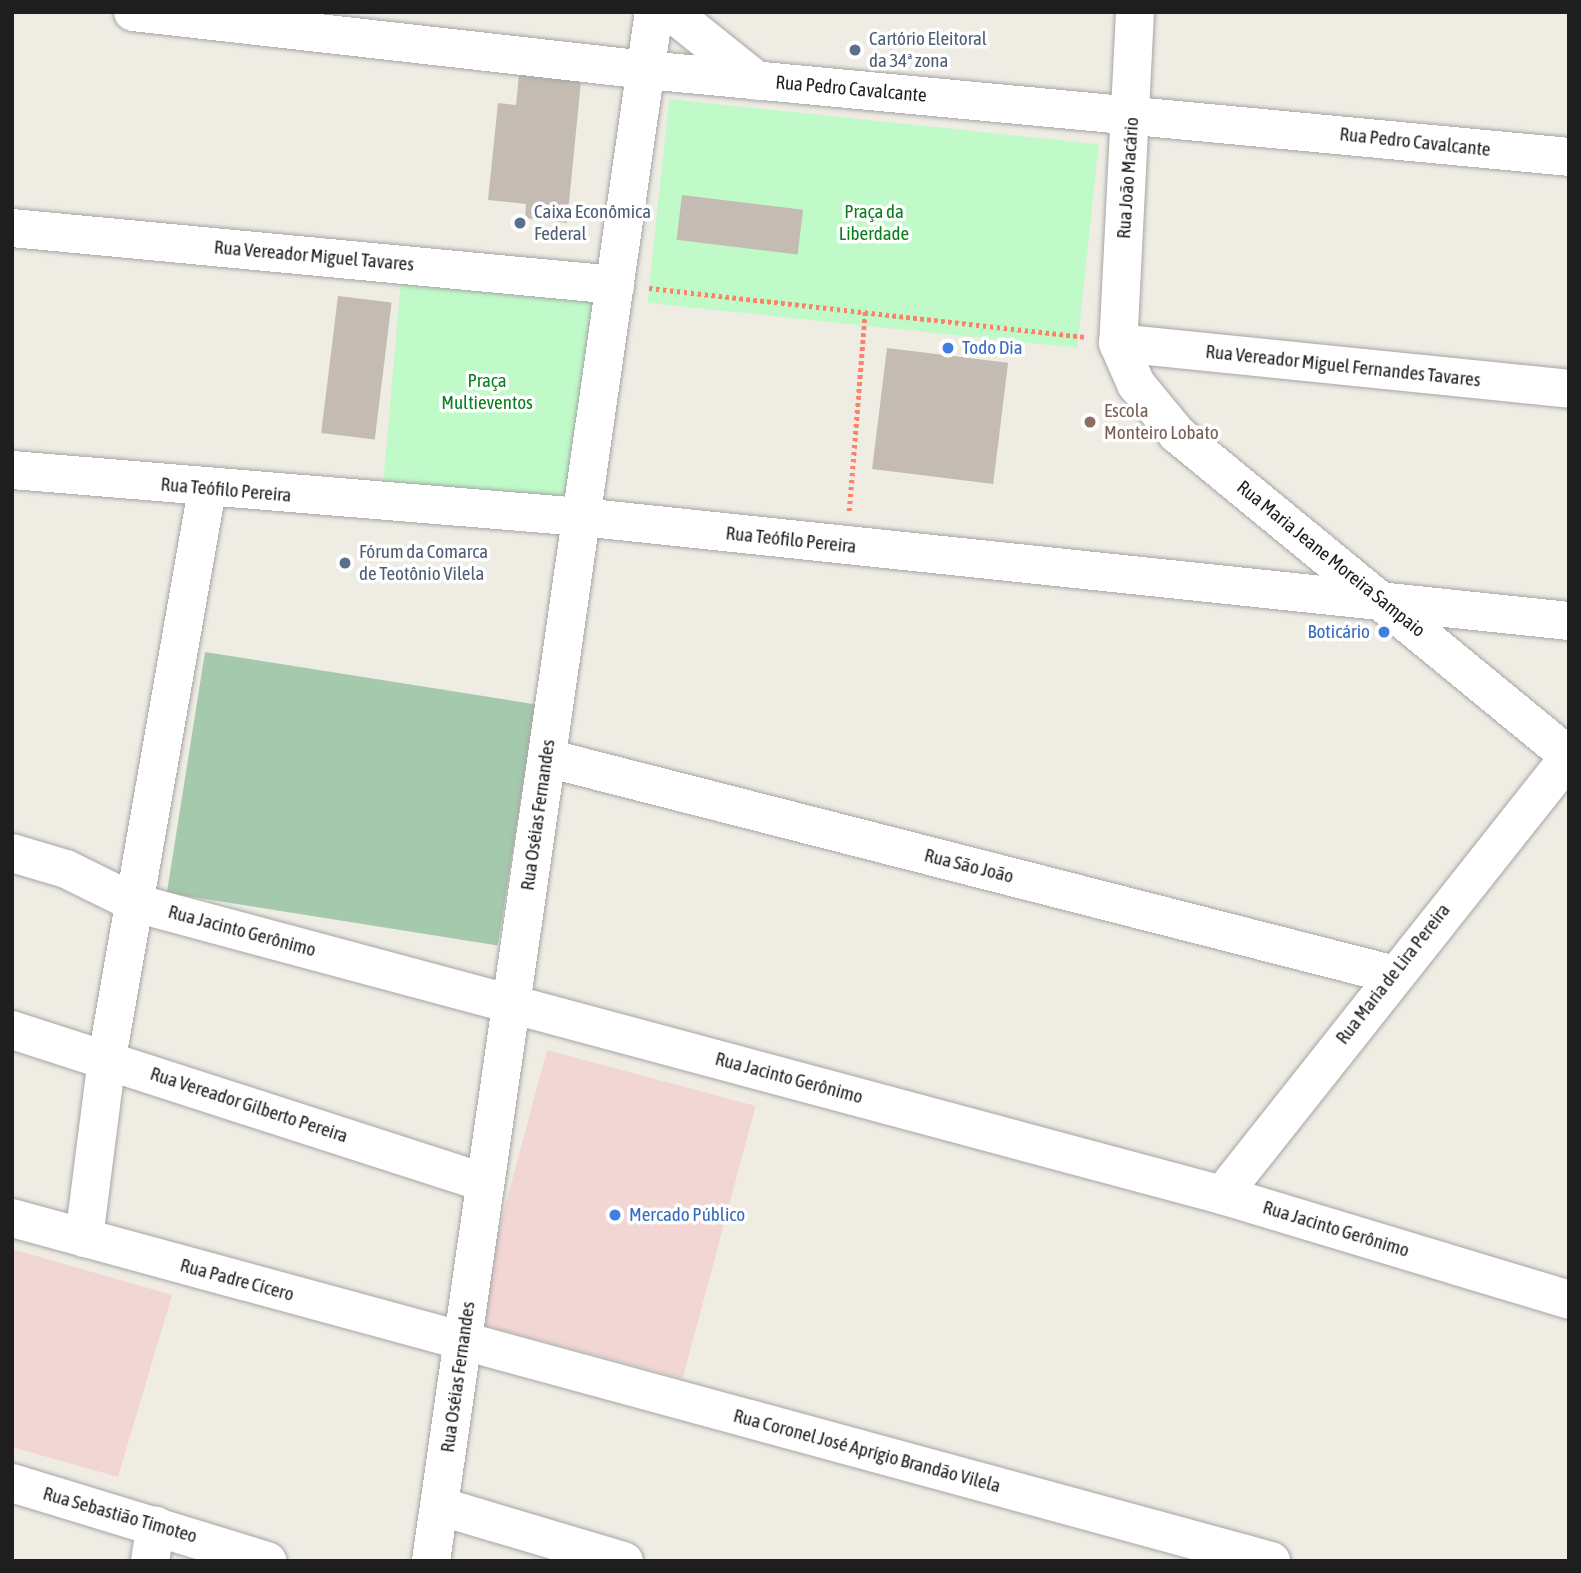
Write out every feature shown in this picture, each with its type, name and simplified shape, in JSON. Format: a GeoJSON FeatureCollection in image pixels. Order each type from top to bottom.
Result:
{"type":"FeatureCollection","features":[{"type":"Feature","properties":{"kind":"street","name":"Rua Pedro Cavalcante"},"geometry":{"type":"LineString","coordinates":[[134,12],[646,70],[1133,113],[1569,157]]}},
{"type":"Feature","properties":{"kind":"street","name":"Rua Oséias Fernandes"},"geometry":{"type":"LineString","coordinates":[[431,1561],[654,12]]}},
{"type":"Feature","properties":{"kind":"street"},"geometry":{"type":"LineString","coordinates":[[671,12],[757,80]]}},
{"type":"Feature","properties":{"kind":"street","name":"Rua João Macário"},"geometry":{"type":"LineString","coordinates":[[1118,343],[1133,113],[1135,12]]}},
{"type":"Feature","properties":{"kind":"street","name":"Rua Vereador Miguel Tavares"},"geometry":{"type":"LineString","coordinates":[[12,228],[615,285]]}},
{"type":"Feature","properties":{"kind":"street","name":"Rua Vereador Miguel Fernandes Tavares"},"geometry":{"type":"LineString","coordinates":[[1118,343],[1569,389]]}},
{"type":"Feature","properties":{"kind":"street","name":"Rua Maria Jeane Moreira Sampaio"},"geometry":{"type":"LineString","coordinates":[[1118,343],[1142,393],[1177,434],[1386,603],[1569,757]]}},
{"type":"Feature","properties":{"kind":"street","name":"Rua Teófilo Pereira"},"geometry":{"type":"LineString","coordinates":[[12,470],[207,490],[582,517],[1569,621]]}},
{"type":"Feature","properties":{"kind":"street"},"geometry":{"type":"LineString","coordinates":[[83,1238],[107,1058],[207,490]]}},
{"type":"Feature","properties":{"kind":"street","name":"Rua Maria de Lira Pereira"},"geometry":{"type":"LineString","coordinates":[[1222,1195],[1391,974],[1569,757]]}},
{"type":"Feature","properties":{"kind":"street","name":"Rua São João"},"geometry":{"type":"LineString","coordinates":[[547,758],[1391,974]]}},
{"type":"Feature","properties":{"kind":"street","name":"Rua Jacinto Gerônimo"},"geometry":{"type":"LineString","coordinates":[[12,853],[66,869],[135,903],[1222,1195],[1569,1300]]}},
{"type":"Feature","properties":{"kind":"street","name":"Rua Vereador Gilberto Pereira"},"geometry":{"type":"LineString","coordinates":[[12,1030],[107,1058],[485,1183]]}},
{"type":"Feature","properties":{"kind":"street","name":"Rua Padre Cícero"},"geometry":{"type":"LineString","coordinates":[[12,1218],[463,1342]]}},
{"type":"Feature","properties":{"kind":"street","name":"Rua Coronel José Aprígio Brandão Vilela"},"geometry":{"type":"LineString","coordinates":[[463,1342],[1271,1561]]}},
{"type":"Feature","properties":{"kind":"street","name":"Rua Sebastião Timoteo"},"geometry":{"type":"LineString","coordinates":[[12,1483],[153,1543],[267,1561]]}},
{"type":"Feature","properties":{"kind":"street"},"geometry":{"type":"LineString","coordinates":[[439,1506],[624,1561]]}},
{"type":"Feature","properties":{"kind":"path"},"geometry":{"type":"LineString","coordinates":[[615,285],[1041,328],[1118,343]]}},
{"type":"Feature","properties":{"kind":"path"},"geometry":{"type":"LineString","coordinates":[[846,546],[865,310]]}},
{"type":"Feature","properties":{"kind":"shaded area","name":"Mercado Público"},"geometry":{"type":"Polygon","coordinates":[[[547,1050],[756,1106],[683,1378],[474,1322],[547,1050]]]}},
{"type":"Feature","properties":{"kind":"shaded area"},"geometry":{"type":"Polygon","coordinates":[[[12,1249],[172,1295],[118,1477],[12,1447],[12,1249]]]}},
{"type":"Feature","properties":{"kind":"green space","name":"Praça da Liberdade"},"geometry":{"type":"Polygon","coordinates":[[[669,99],[1099,144],[1077,348],[648,303],[669,99]]]}},
{"type":"Feature","properties":{"kind":"green space","name":"Praça Multieventos"},"geometry":{"type":"Polygon","coordinates":[[[401,280],[602,298],[584,505],[383,487],[401,280]]]}},
{"type":"Feature","properties":{"kind":"green space"},"geometry":{"type":"Polygon","coordinates":[[[205,652],[536,704],[498,945],[167,893],[205,652]]]}},
{"type":"Feature","properties":{"kind":"building"},"geometry":{"type":"Polygon","coordinates":[[[519,74],[581,81],[567,223],[525,218],[526,204],[488,200],[498,103],[516,105],[519,74]]]}},
{"type":"Feature","properties":{"kind":"building"},"geometry":{"type":"Polygon","coordinates":[[[682,195],[803,210],[798,255],[677,240],[682,195]]]}},
{"type":"Feature","properties":{"kind":"building"},"geometry":{"type":"Polygon","coordinates":[[[338,296],[392,303],[375,440],[321,433],[338,296]]]}},
{"type":"Feature","properties":{"kind":"building"},"geometry":{"type":"Polygon","coordinates":[[[887,348],[1008,363],[993,484],[872,469],[887,348]]]}},
{"type":"Feature","properties":{"kind":"place","name":"Cartório Eleitoral da 34ª zona"},"geometry":{"type":"Point","coordinates":[855,50]}},
{"type":"Feature","properties":{"kind":"place","name":"Caixa Econômica Federal"},"geometry":{"type":"Point","coordinates":[520,223]}},
{"type":"Feature","properties":{"kind":"place","name":"Todo Dia"},"geometry":{"type":"Point","coordinates":[948,348]}},
{"type":"Feature","properties":{"kind":"place","name":"Escola Monteiro Lobato"},"geometry":{"type":"Point","coordinates":[1090,422]}},
{"type":"Feature","properties":{"kind":"place","name":"Fórum da Comarca de Teotônio Vilela"},"geometry":{"type":"Point","coordinates":[345,563]}},
{"type":"Feature","properties":{"kind":"place","name":"Boticário"},"geometry":{"type":"Point","coordinates":[1384,632]}},
{"type":"Feature","properties":{"kind":"place","name":"Mercado Público"},"geometry":{"type":"Point","coordinates":[615,1215]}}]}
